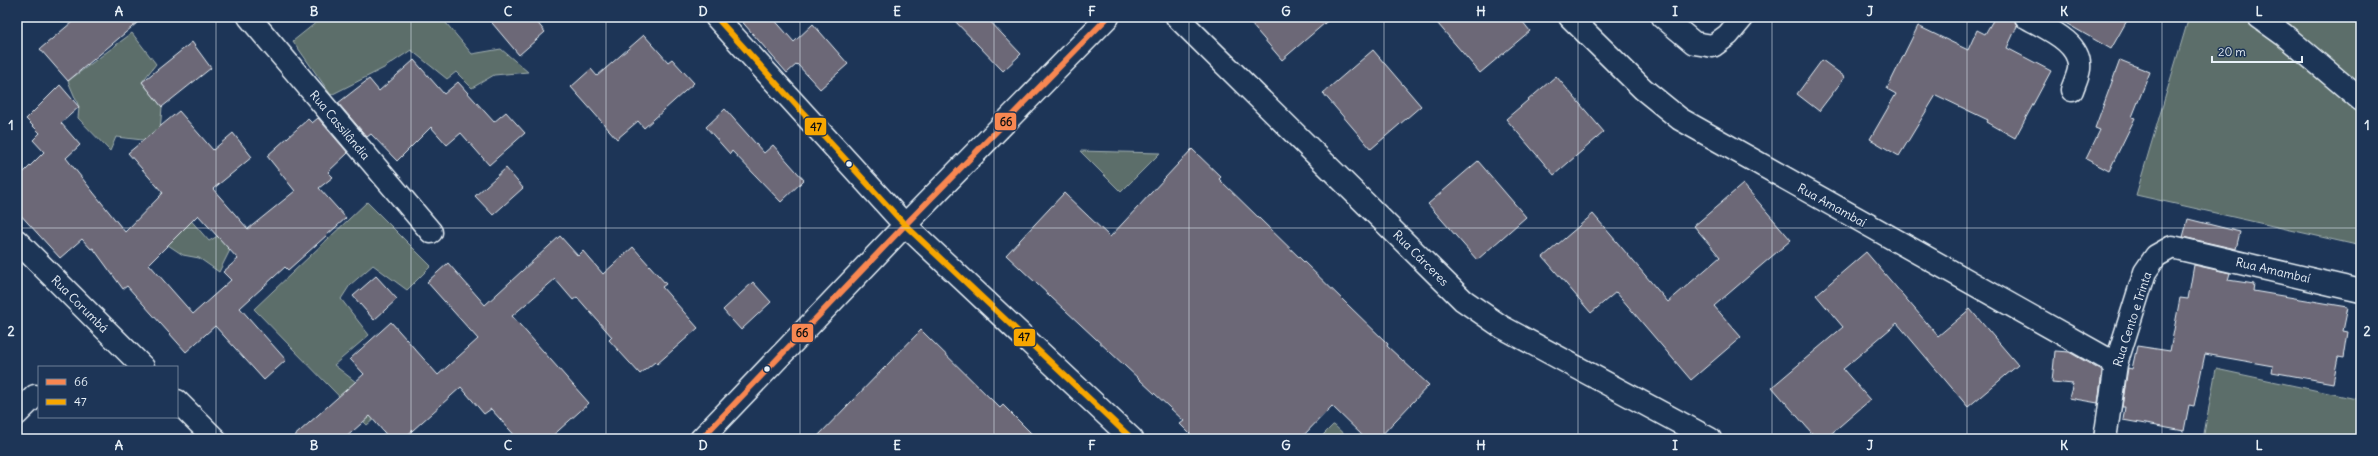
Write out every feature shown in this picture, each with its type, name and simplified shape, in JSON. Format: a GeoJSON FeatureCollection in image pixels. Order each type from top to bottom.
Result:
{"type":"FeatureCollection","features":[{"type":"Feature","properties":{"kind":"street","name":"Rua Cassilândia"},"geometry":{"type":"LineString","coordinates":[[249,17],[431,232]]}},
{"type":"Feature","properties":{"kind":"street"},"geometry":{"type":"LineString","coordinates":[[716,17],[905,224],[1132,439]]}},
{"type":"Feature","properties":{"kind":"street"},"geometry":{"type":"LineString","coordinates":[[701,439],[905,224],[1108,17]]}},
{"type":"Feature","properties":{"kind":"street","name":"Rua Cárceres"},"geometry":{"type":"LineString","coordinates":[[1177,17],[1463,300],[1502,327],[1710,439]]}},
{"type":"Feature","properties":{"kind":"street","name":"Rua Amambaí"},"geometry":{"type":"LineString","coordinates":[[1570,17],[1643,89],[1680,119],[2116,364]]}},
{"type":"Feature","properties":{"kind":"street"},"geometry":{"type":"LineString","coordinates":[[1662,17],[1694,43],[1713,46],[1728,35],[1743,17]]}},
{"type":"Feature","properties":{"kind":"street"},"geometry":{"type":"LineString","coordinates":[[2026,17],[2059,36],[2074,50],[2077,56],[2079,69],[2072,90]]}},
{"type":"Feature","properties":{"kind":"street"},"geometry":{"type":"LineString","coordinates":[[2259,17],[2284,35],[2361,100]]}},
{"type":"Feature","properties":{"kind":"street","name":"Rua Corumbá"},"geometry":{"type":"LineString","coordinates":[[17,241],[142,366]]}},
{"type":"Feature","properties":{"kind":"street","name":"Rua Cento e Trinta"},"geometry":{"type":"LineString","coordinates":[[2105,439],[2116,364],[2145,272],[2156,256],[2166,250],[2172,247],[2185,250]]}},
{"type":"Feature","properties":{"kind":"street","name":"Rua Amambaí"},"geometry":{"type":"LineString","coordinates":[[2185,250],[2361,291]]}},
{"type":"Feature","properties":{"kind":"street"},"geometry":{"type":"LineString","coordinates":[[17,414],[35,396]]}},
{"type":"Feature","properties":{"kind":"street"},"geometry":{"type":"LineString","coordinates":[[178,402],[214,439]]}},
{"type":"Feature","properties":{"kind":"shaded area"},"geometry":{"type":"Polygon","coordinates":[[[323,17],[441,17],[472,54],[501,49],[528,72],[494,75],[472,88],[456,72],[447,79],[411,50],[384,68],[331,95],[293,41],[323,17]]]}},
{"type":"Feature","properties":{"kind":"shaded area"},"geometry":{"type":"Polygon","coordinates":[[[2189,17],[2361,17],[2361,246],[2136,195],[2189,17]]]}},
{"type":"Feature","properties":{"kind":"shaded area"},"geometry":{"type":"Polygon","coordinates":[[[132,33],[156,64],[142,82],[162,107],[160,132],[143,140],[116,137],[110,151],[78,118],[79,107],[68,81],[132,33]]]}},
{"type":"Feature","properties":{"kind":"shaded area"},"geometry":{"type":"Polygon","coordinates":[[[1080,151],[1160,153],[1121,192],[1080,151]]]}},
{"type":"Feature","properties":{"kind":"shaded area"},"geometry":{"type":"Polygon","coordinates":[[[181,188],[180,208],[209,241],[223,233],[232,246],[219,272],[199,258],[183,255],[168,245],[173,235],[168,228],[161,193],[181,188]]]}},
{"type":"Feature","properties":{"kind":"shaded area"},"geometry":{"type":"Polygon","coordinates":[[[367,202],[431,266],[407,290],[373,265],[350,285],[341,299],[369,335],[334,365],[388,407],[367,425],[254,309],[367,202]]]}},
{"type":"Feature","properties":{"kind":"shaded area"},"geometry":{"type":"Polygon","coordinates":[[[2216,369],[2361,400],[2361,439],[2203,439],[2216,369]]]}},
{"type":"Feature","properties":{"kind":"shaded area"},"geometry":{"type":"Polygon","coordinates":[[[1334,425],[1349,439],[1319,439],[1334,425]]]}},
{"type":"Feature","properties":{"kind":"building"},"geometry":{"type":"Polygon","coordinates":[[[78,17],[144,17],[68,81],[40,49],[78,17]]]}},
{"type":"Feature","properties":{"kind":"building"},"geometry":{"type":"Polygon","coordinates":[[[487,17],[533,17],[545,32],[519,55],[487,17]]]}},
{"type":"Feature","properties":{"kind":"building"},"geometry":{"type":"Polygon","coordinates":[[[738,17],[772,17],[794,42],[813,24],[848,64],[820,89],[797,64],[787,73],[738,17]]]}},
{"type":"Feature","properties":{"kind":"building"},"geometry":{"type":"Polygon","coordinates":[[[951,17],[986,17],[1021,54],[1003,71],[951,17]]]}},
{"type":"Feature","properties":{"kind":"building"},"geometry":{"type":"Polygon","coordinates":[[[1245,17],[1332,17],[1282,60],[1245,17]]]}},
{"type":"Feature","properties":{"kind":"building"},"geometry":{"type":"Polygon","coordinates":[[[1432,17],[1519,17],[1530,31],[1480,73],[1432,17]]]}},
{"type":"Feature","properties":{"kind":"building"},"geometry":{"type":"Polygon","coordinates":[[[1995,17],[2014,17],[2017,26],[2007,48],[2051,71],[2015,138],[1987,122],[1988,120],[1936,95],[1899,156],[1870,139],[1896,94],[1887,89],[1918,26],[1968,50],[1977,30],[1985,34],[1995,17]]]}},
{"type":"Feature","properties":{"kind":"building"},"geometry":{"type":"Polygon","coordinates":[[[2055,17],[2129,17],[2111,49],[2055,17]]]}},
{"type":"Feature","properties":{"kind":"building"},"geometry":{"type":"Polygon","coordinates":[[[644,35],[668,62],[672,59],[694,83],[644,128],[638,121],[617,139],[571,87],[591,69],[597,76],[644,35]]]}},
{"type":"Feature","properties":{"kind":"building"},"geometry":{"type":"Polygon","coordinates":[[[192,42],[211,68],[162,107],[142,82],[192,42]]]}},
{"type":"Feature","properties":{"kind":"building"},"geometry":{"type":"Polygon","coordinates":[[[1373,50],[1421,106],[1371,149],[1323,93],[1373,50]]]}},
{"type":"Feature","properties":{"kind":"building"},"geometry":{"type":"Polygon","coordinates":[[[414,60],[444,94],[458,82],[494,122],[506,112],[525,133],[489,165],[461,133],[447,145],[431,127],[397,161],[371,134],[367,137],[338,103],[369,79],[379,91],[414,60]]]}},
{"type":"Feature","properties":{"kind":"building"},"geometry":{"type":"Polygon","coordinates":[[[1822,60],[1845,77],[1819,111],[1797,94],[1822,60]]]}},
{"type":"Feature","properties":{"kind":"building"},"geometry":{"type":"Polygon","coordinates":[[[2120,60],[2150,72],[2132,117],[2135,118],[2109,171],[2086,159],[2100,130],[2095,128],[2120,60]]]}},
{"type":"Feature","properties":{"kind":"building"},"geometry":{"type":"Polygon","coordinates":[[[1556,76],[1604,132],[1554,175],[1506,119],[1556,76]]]}},
{"type":"Feature","properties":{"kind":"building"},"geometry":{"type":"Polygon","coordinates":[[[60,85],[79,107],[61,123],[80,145],[66,158],[125,232],[163,193],[128,153],[179,111],[213,150],[233,133],[252,157],[213,189],[248,229],[295,191],[267,156],[308,119],[312,123],[318,118],[348,153],[328,172],[333,177],[319,188],[346,218],[288,270],[285,267],[240,308],[286,360],[264,380],[215,326],[186,352],[127,286],[123,289],[93,248],[91,249],[82,239],[60,258],[17,211],[17,179],[44,152],[33,140],[40,133],[26,119],[60,85]],[[198,215],[149,264],[193,314],[231,280],[223,272],[238,259],[198,215]]]}},
{"type":"Feature","properties":{"kind":"building"},"geometry":{"type":"Polygon","coordinates":[[[725,109],[764,153],[773,145],[804,180],[781,202],[732,151],[730,154],[706,127],[725,109]]]}},
{"type":"Feature","properties":{"kind":"building"},"geometry":{"type":"Polygon","coordinates":[[[1192,149],[1221,177],[1219,179],[1388,344],[1387,346],[1429,385],[1378,439],[1366,439],[1332,406],[1300,439],[1195,439],[1180,424],[1184,421],[1006,255],[1064,193],[1110,237],[1192,149]]]}},
{"type":"Feature","properties":{"kind":"building"},"geometry":{"type":"Polygon","coordinates":[[[1478,161],[1526,217],[1477,260],[1428,204],[1478,161]]]}},
{"type":"Feature","properties":{"kind":"building"},"geometry":{"type":"Polygon","coordinates":[[[506,168],[523,188],[493,215],[475,196],[506,168]]]}},
{"type":"Feature","properties":{"kind":"building"},"geometry":{"type":"Polygon","coordinates":[[[1743,184],[1791,240],[1714,306],[1741,337],[1691,380],[1616,292],[1591,313],[1543,257],[1593,214],[1668,302],[1720,257],[1694,226],[1743,184]]]}},
{"type":"Feature","properties":{"kind":"building"},"geometry":{"type":"Polygon","coordinates":[[[2188,219],[2240,232],[2236,249],[2183,237],[2188,219]]]}},
{"type":"Feature","properties":{"kind":"building"},"geometry":{"type":"Polygon","coordinates":[[[560,236],[578,256],[583,251],[603,274],[633,247],[666,284],[662,287],[698,328],[657,364],[655,362],[640,374],[609,340],[612,337],[577,297],[573,300],[555,279],[512,316],[589,403],[549,439],[518,439],[491,409],[484,414],[461,387],[403,439],[390,439],[370,416],[344,439],[291,439],[364,374],[350,359],[391,322],[438,375],[478,339],[427,282],[448,263],[485,305],[560,236]]]}},
{"type":"Feature","properties":{"kind":"building"},"geometry":{"type":"Polygon","coordinates":[[[1866,252],[1938,336],[1970,309],[2018,365],[1968,407],[1897,323],[1843,369],[1870,400],[1825,439],[1817,439],[1772,387],[1843,327],[1816,295],[1866,252]]]}},
{"type":"Feature","properties":{"kind":"building"},"geometry":{"type":"Polygon","coordinates":[[[2194,265],[2230,273],[2228,280],[2254,284],[2253,291],[2348,307],[2343,331],[2348,332],[2344,358],[2338,357],[2333,383],[2272,372],[2273,366],[2205,354],[2194,406],[2189,405],[2184,431],[2123,420],[2125,407],[2122,407],[2128,368],[2132,369],[2137,346],[2170,351],[2180,298],[2188,299],[2194,265]]]}},
{"type":"Feature","properties":{"kind":"building"},"geometry":{"type":"Polygon","coordinates":[[[376,276],[397,299],[374,320],[353,296],[376,276]]]}},
{"type":"Feature","properties":{"kind":"building"},"geometry":{"type":"Polygon","coordinates":[[[753,282],[771,302],[741,330],[723,310],[753,282]]]}},
{"type":"Feature","properties":{"kind":"building"},"geometry":{"type":"Polygon","coordinates":[[[921,330],[1000,408],[1003,405],[1037,439],[815,439],[921,330]]]}},
{"type":"Feature","properties":{"kind":"building"},"geometry":{"type":"Polygon","coordinates":[[[2055,351],[2069,352],[2102,371],[2098,403],[2069,398],[2073,384],[2052,382],[2055,351]]]}},
{"type":"Feature","properties":{"kind":"transit line","name":"47"},"geometry":{"type":"LineString","coordinates":[[716,17],[905,225],[1132,439]]}},
{"type":"Feature","properties":{"kind":"transit line","name":"66"},"geometry":{"type":"LineString","coordinates":[[701,439],[905,225],[1108,17]]}}]}
